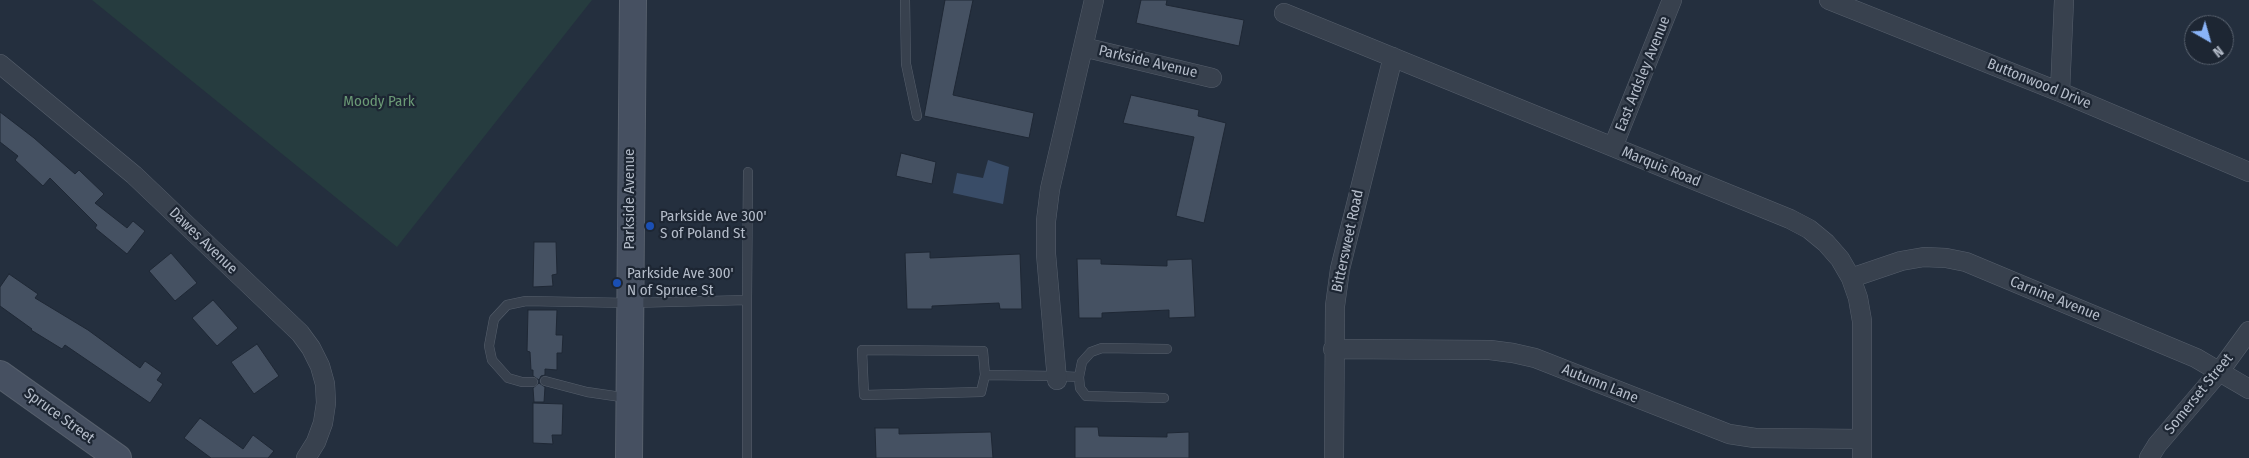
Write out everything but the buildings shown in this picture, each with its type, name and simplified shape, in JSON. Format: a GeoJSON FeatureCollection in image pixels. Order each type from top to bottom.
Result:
{"type":"FeatureCollection","features":[{"type":"Feature","properties":{"kind":"main road","name":"Parkside Avenue"},"geometry":{"type":"LineString","coordinates":[[629,458],[633,0]]}},
{"type":"Feature","properties":{"kind":"main road","name":"Spruce Street"},"geometry":{"type":"LineString","coordinates":[[0,374],[118,458]]}},
{"type":"Feature","properties":{"kind":"street"},"geometry":{"type":"LineString","coordinates":[[1057,378],[1046,254],[1046,221],[1050,189],[1094,0]]}},
{"type":"Feature","properties":{"kind":"street","name":"East Ardsley Avenue"},"geometry":{"type":"LineString","coordinates":[[1613,147],[1672,0]]}},
{"type":"Feature","properties":{"kind":"street","name":"Buttonwood Drive"},"geometry":{"type":"LineString","coordinates":[[1828,0],[2060,92],[2249,172]]}},
{"type":"Feature","properties":{"kind":"street"},"geometry":{"type":"LineString","coordinates":[[1875,0],[1875,19]]}},
{"type":"Feature","properties":{"kind":"street"},"geometry":{"type":"LineString","coordinates":[[2060,92],[2064,0]]}},
{"type":"Feature","properties":{"kind":"street","name":"Marquis Road"},"geometry":{"type":"LineString","coordinates":[[1284,13],[1790,219],[1809,229],[1826,243],[1840,259],[1851,278],[1858,298],[1862,321],[1862,458]]}},
{"type":"Feature","properties":{"kind":"street","name":"Parkside Avenue"},"geometry":{"type":"LineString","coordinates":[[1083,47],[1212,78]]}},
{"type":"Feature","properties":{"kind":"street","name":"Bittersweet Road"},"geometry":{"type":"LineString","coordinates":[[1334,458],[1334,306],[1340,269],[1393,58]]}},
{"type":"Feature","properties":{"kind":"street","name":"Dawes Avenue"},"geometry":{"type":"LineString","coordinates":[[0,64],[134,175],[300,333],[311,348],[320,366],[325,384],[326,403],[323,423],[316,442],[306,458]]}},
{"type":"Feature","properties":{"kind":"street","name":"Carnine Avenue"},"geometry":{"type":"LineString","coordinates":[[1851,278],[1901,260],[1924,257],[1946,258],[1966,262],[2196,358],[2249,390]]}},
{"type":"Feature","properties":{"kind":"street","name":"Somerset Street"},"geometry":{"type":"LineString","coordinates":[[2149,458],[2157,445],[2219,372],[2249,331]]}},
{"type":"Feature","properties":{"kind":"street","name":"Autumn Lane"},"geometry":{"type":"LineString","coordinates":[[1333,349],[1490,350],[1513,353],[1535,358],[1729,434],[1755,438],[1862,439]]}},
{"type":"Feature","properties":{"kind":"lane"},"geometry":{"type":"LineString","coordinates":[[905,0],[906,64],[917,116]]}},
{"type":"Feature","properties":{"kind":"lane"},"geometry":{"type":"LineString","coordinates":[[747,458],[748,172]]}},
{"type":"Feature","properties":{"kind":"lane"},"geometry":{"type":"LineString","coordinates":[[533,382],[522,382],[508,378],[492,360],[489,346],[494,318],[507,305],[526,301],[630,303],[747,300]]}},
{"type":"Feature","properties":{"kind":"lane"},"geometry":{"type":"LineString","coordinates":[[1164,398],[1086,396],[1080,388],[1079,377],[1082,362],[1091,352],[1102,348],[1167,349]]}},
{"type":"Feature","properties":{"kind":"lane"},"geometry":{"type":"LineString","coordinates":[[862,350],[984,351],[984,375],[981,392],[864,395],[862,350]]}},
{"type":"Feature","properties":{"kind":"lane"},"geometry":{"type":"LineString","coordinates":[[984,375],[1079,377]]}},
{"type":"Feature","properties":{"kind":"lane"},"geometry":{"type":"LineString","coordinates":[[545,381],[587,392],[629,399]]}},
{"type":"Feature","properties":{"kind":"green space","name":"Moody Park"},"geometry":{"type":"Polygon","coordinates":[[[92,0],[592,0],[397,247],[92,0]]]}},
{"type":"Feature","properties":{"kind":"water"},"geometry":{"type":"Polygon","coordinates":[[[988,160],[1009,167],[1003,204],[953,193],[957,173],[983,178],[988,160]]]}},
{"type":"Feature","properties":{"kind":"place","name":"Parkside Ave 300' S of Poland St"},"geometry":{"type":"Point","coordinates":[650,226]}},
{"type":"Feature","properties":{"kind":"place","name":"Parkside Ave 300' N of Spruce St"},"geometry":{"type":"Point","coordinates":[617,283]}}]}
